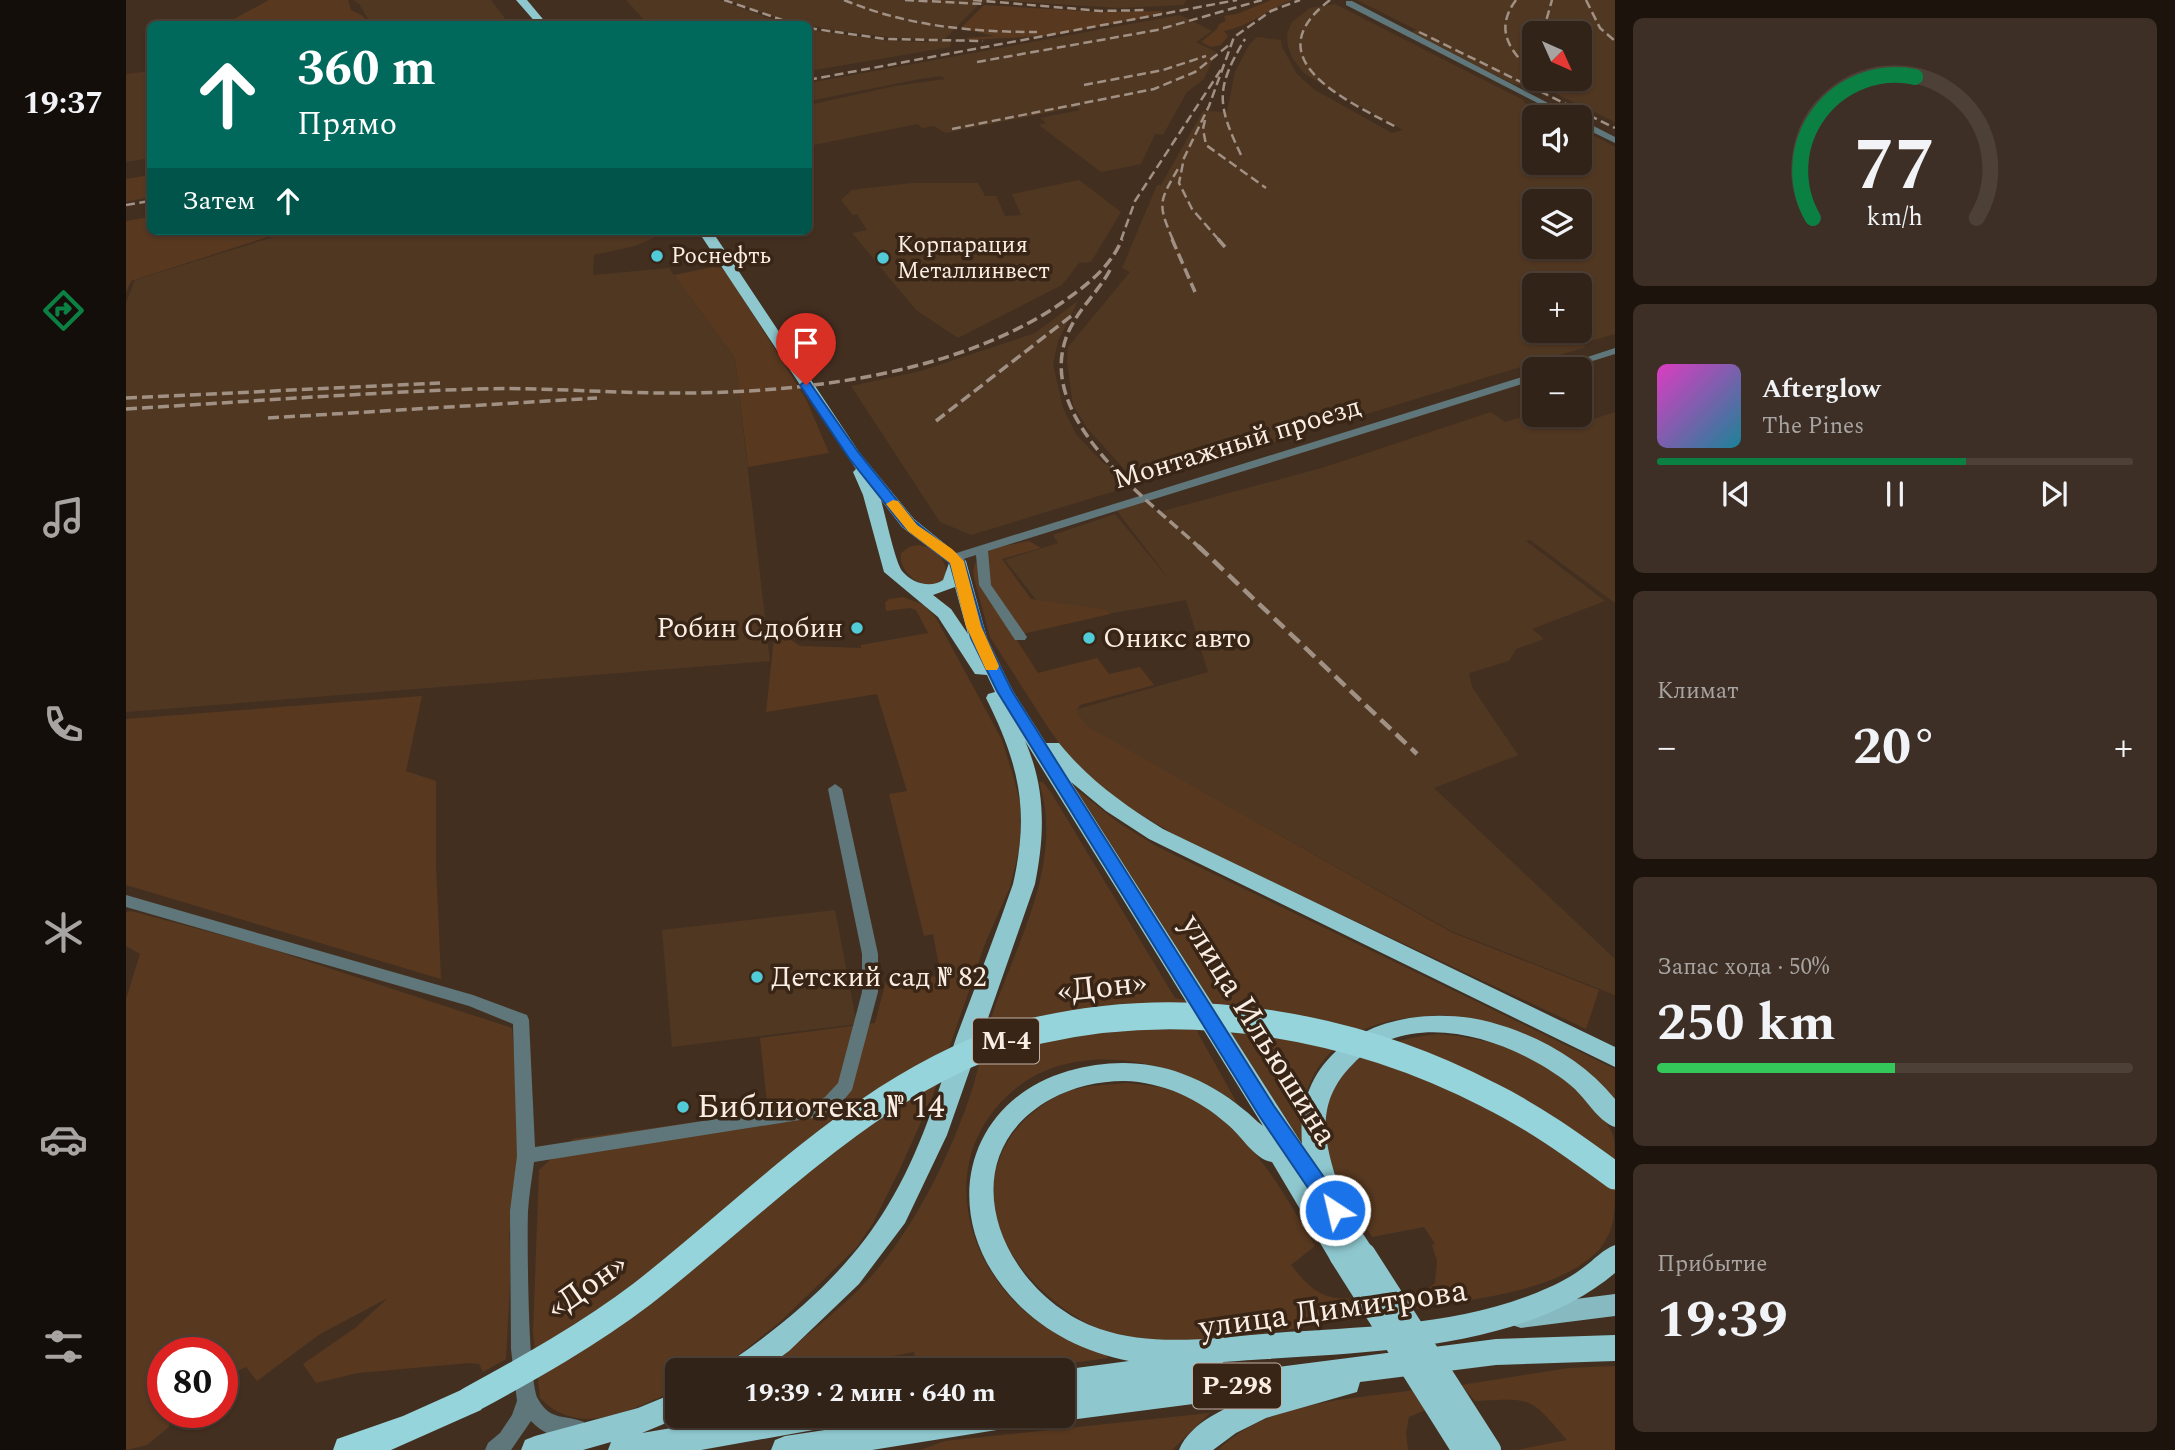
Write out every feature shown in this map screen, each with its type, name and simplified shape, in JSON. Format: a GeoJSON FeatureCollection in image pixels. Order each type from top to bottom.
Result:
{"type":"FeatureCollection","features":[{"type":"Feature","properties":{"kind":"highway"},"geometry":{"type":"LineString","coordinates":[[521,0],[539,21]]}},
{"type":"Feature","properties":{"kind":"highway"},"geometry":{"type":"LineString","coordinates":[[708,235],[853,455],[908,523],[953,558],[977,650],[1021,748],[1026,765],[1034,831],[1024,884],[925,1160],[901,1207],[880,1239],[853,1271],[805,1320],[756,1358]]}},
{"type":"Feature","properties":{"kind":"highway"},"geometry":{"type":"LineString","coordinates":[[853,455],[871,495],[892,572],[937,604],[977,650],[1066,764],[1103,799],[1139,824],[1615,1058]]}},
{"type":"Feature","properties":{"kind":"highway"},"geometry":{"type":"LineString","coordinates":[[889,562],[894,548],[907,540],[926,542],[953,558]]}},
{"type":"Feature","properties":{"kind":"highway"},"geometry":{"type":"LineString","coordinates":[[908,585],[930,590],[944,588],[955,578],[953,558]]}},
{"type":"Feature","properties":{"kind":"highway","name":"улица Ильюшина"},"geometry":{"type":"LineString","coordinates":[[977,650],[1027,738],[1297,1185],[1353,1255],[1489,1450]]}},
{"type":"Feature","properties":{"kind":"highway","name":"улица Ильюшина"},"geometry":{"type":"LineString","coordinates":[[977,650],[1240,1069],[1348,1228],[1353,1255],[1464,1450]]}},
{"type":"Feature","properties":{"kind":"highway","name":"«Дон»"},"geometry":{"type":"LineString","coordinates":[[348,1450],[410,1429],[470,1400],[529,1368],[605,1321],[869,1110],[918,1080],[974,1053],[1027,1034],[1057,1027],[1125,1018],[1181,1017],[1266,1023],[1345,1039],[1426,1066],[1472,1086],[1552,1132],[1615,1176]]}},
{"type":"Feature","properties":{"kind":"highway"},"geometry":{"type":"LineString","coordinates":[[1348,1228],[1319,1165],[1312,1132],[1312,1115],[1321,1083],[1331,1069],[1347,1053],[1378,1035],[1406,1027],[1442,1024],[1489,1032],[1514,1040],[1545,1055],[1572,1073],[1600,1098],[1615,1117]]}},
{"type":"Feature","properties":{"kind":"highway"},"geometry":{"type":"LineString","coordinates":[[1297,1185],[1244,1123],[1204,1093],[1158,1075],[1098,1072],[1081,1075],[1044,1089],[1006,1119],[996,1133],[984,1161],[981,1206],[996,1256],[1021,1290],[1056,1319],[1109,1345],[1134,1350],[1184,1353],[1396,1337]]}},
{"type":"Feature","properties":{"kind":"highway"},"geometry":{"type":"LineString","coordinates":[[1487,1322],[1546,1301],[1581,1284],[1615,1257]]}},
{"type":"Feature","properties":{"kind":"highway","name":"улица Димитрова"},"geometry":{"type":"LineString","coordinates":[[1075,1381],[1487,1322]]}},
{"type":"Feature","properties":{"kind":"highway","name":"Р-298"},"geometry":{"type":"LineString","coordinates":[[1075,1406],[1496,1352],[1615,1348]]}},
{"type":"Feature","properties":{"kind":"highway"},"geometry":{"type":"LineString","coordinates":[[1193,1450],[1207,1434],[1237,1416],[1286,1397],[1412,1364]]}},
{"type":"Feature","properties":{"kind":"highway"},"geometry":{"type":"LineString","coordinates":[[535,1450],[638,1421],[665,1410]]}},
{"type":"Feature","properties":{"kind":"highway"},"geometry":{"type":"LineString","coordinates":[[622,1450],[749,1428]]}},
{"type":"Feature","properties":{"kind":"highway"},"geometry":{"type":"LineString","coordinates":[[785,1450],[926,1428]]}},
{"type":"Feature","properties":{"kind":"main road","name":"улица Димитрова"},"geometry":{"type":"LineString","coordinates":[[1487,1322],[1615,1305]]}},
{"type":"Feature","properties":{"kind":"main road"},"geometry":{"type":"LineString","coordinates":[[1496,1352],[1615,1336]]}},
{"type":"Feature","properties":{"kind":"street"},"geometry":{"type":"LineString","coordinates":[[1349,3],[1548,105]]}},
{"type":"Feature","properties":{"kind":"street"},"geometry":{"type":"LineString","coordinates":[[1592,128],[1615,140]]}},
{"type":"Feature","properties":{"kind":"street"},"geometry":{"type":"LineString","coordinates":[[1592,358],[1615,351]]}},
{"type":"Feature","properties":{"kind":"street","name":"Монтажный проезд"},"geometry":{"type":"LineString","coordinates":[[953,558],[1522,380]]}},
{"type":"Feature","properties":{"kind":"street"},"geometry":{"type":"LineString","coordinates":[[982,550],[985,584],[1020,637]]}},
{"type":"Feature","properties":{"kind":"street"},"geometry":{"type":"LineString","coordinates":[[526,1156],[811,1111],[826,1107],[839,1097],[846,1085],[870,992],[870,954],[835,789]]}},
{"type":"Feature","properties":{"kind":"street"},"geometry":{"type":"LineString","coordinates":[[126,901],[472,1002],[521,1020],[526,1156],[519,1211],[521,1349],[527,1401],[521,1420],[495,1450]]}},
{"type":"Feature","properties":{"kind":"street"},"geometry":{"type":"LineString","coordinates":[[527,1401],[543,1421],[558,1430],[638,1421]]}},
{"type":"Feature","properties":{"kind":"shaded area"},"geometry":{"type":"Polygon","coordinates":[[[269,0],[348,0],[351,10],[367,21],[230,21],[269,0]]]}},
{"type":"Feature","properties":{"kind":"shaded area"},"geometry":{"type":"Polygon","coordinates":[[[353,0],[491,0],[507,21],[371,21],[353,0]]]}},
{"type":"Feature","properties":{"kind":"shaded area"},"geometry":{"type":"Polygon","coordinates":[[[626,0],[719,0],[777,21],[645,21],[626,0]]]}},
{"type":"Feature","properties":{"kind":"shaded area"},"geometry":{"type":"Polygon","coordinates":[[[728,0],[988,0],[978,5],[945,39],[951,39],[950,47],[812,70],[812,30],[891,41],[944,40],[895,38],[812,26],[812,21],[783,20],[728,0]]]}},
{"type":"Feature","properties":{"kind":"shaded area"},"geometry":{"type":"Polygon","coordinates":[[[994,0],[1187,0],[1183,5],[1119,8],[994,0]]]}},
{"type":"Feature","properties":{"kind":"shaded area"},"geometry":{"type":"Polygon","coordinates":[[[1271,0],[1292,0],[1224,31],[1228,36],[1221,45],[1211,47],[1201,42],[1217,29],[1219,24],[1226,21],[1224,16],[1237,14],[1271,0]]]}},
{"type":"Feature","properties":{"kind":"shaded area"},"geometry":{"type":"Polygon","coordinates":[[[1357,0],[1615,0],[1615,122],[1592,111],[1592,105],[1579,105],[1550,91],[1592,91],[1592,21],[1522,21],[1522,85],[1513,84],[1411,32],[1417,30],[1357,0]]]}},
{"type":"Feature","properties":{"kind":"shaded area"},"geometry":{"type":"Polygon","coordinates":[[[1335,4],[1525,101],[1523,102],[1530,105],[1522,105],[1522,175],[1592,175],[1592,135],[1615,147],[1615,334],[1592,341],[1592,273],[1522,273],[1522,343],[1584,343],[1581,344],[1586,347],[1553,357],[1522,357],[1522,367],[971,535],[940,522],[851,386],[921,371],[1035,333],[1078,301],[1058,341],[1053,364],[1063,408],[1076,434],[1102,462],[1135,481],[1087,428],[1073,405],[1067,362],[1068,347],[1130,272],[1122,268],[1157,185],[1161,185],[1203,111],[1227,112],[1235,72],[1249,45],[1257,37],[1281,40],[1297,74],[1315,90],[1392,133],[1403,130],[1304,73],[1288,47],[1287,34],[1292,22],[1310,8],[1335,4]]]}},
{"type":"Feature","properties":{"kind":"shaded area"},"geometry":{"type":"Polygon","coordinates":[[[984,5],[1098,12],[1162,11],[1164,14],[1048,36],[968,40],[966,38],[994,36],[961,28],[984,5]]]}},
{"type":"Feature","properties":{"kind":"shaded area"},"geometry":{"type":"Polygon","coordinates":[[[1180,15],[1212,31],[1196,42],[1216,52],[1204,79],[1187,92],[1163,135],[1155,134],[1141,164],[1101,172],[1039,125],[1046,123],[1040,118],[1080,110],[1077,107],[945,133],[934,126],[922,128],[917,124],[812,145],[812,104],[895,86],[945,79],[941,76],[920,79],[812,100],[812,82],[1180,15]]]}},
{"type":"Feature","properties":{"kind":"shaded area"},"geometry":{"type":"Polygon","coordinates":[[[147,71],[147,158],[126,162],[126,74],[147,71]]]}},
{"type":"Feature","properties":{"kind":"shaded area"},"geometry":{"type":"Polygon","coordinates":[[[147,176],[147,198],[126,202],[126,179],[147,176]]]}},
{"type":"Feature","properties":{"kind":"shaded area"},"geometry":{"type":"Polygon","coordinates":[[[1079,180],[1121,212],[1091,262],[1079,263],[1062,285],[958,338],[916,310],[852,233],[867,230],[857,214],[853,215],[841,200],[852,190],[912,183],[978,183],[985,196],[996,196],[1005,216],[1021,215],[1012,194],[1079,180]]]}},
{"type":"Feature","properties":{"kind":"shaded area"},"geometry":{"type":"Polygon","coordinates":[[[147,218],[147,235],[274,235],[131,281],[126,293],[126,221],[147,218]]]}},
{"type":"Feature","properties":{"kind":"shaded area"},"geometry":{"type":"Polygon","coordinates":[[[280,235],[660,235],[635,246],[594,255],[593,275],[669,268],[735,358],[770,661],[126,712],[126,303],[135,280],[280,235]]]}},
{"type":"Feature","properties":{"kind":"shaded area"},"geometry":{"type":"Polygon","coordinates":[[[713,267],[724,268],[806,399],[829,453],[748,467],[735,358],[674,275],[713,267]]]}},
{"type":"Feature","properties":{"kind":"shaded area"},"geometry":{"type":"Polygon","coordinates":[[[1491,412],[1505,422],[1522,417],[1522,427],[1563,429],[1592,427],[1592,420],[1615,412],[1615,603],[1530,540],[1526,541],[1605,601],[1532,629],[1544,639],[1516,649],[1509,661],[1469,673],[1472,687],[1518,755],[1434,788],[1615,959],[1615,995],[1451,931],[1086,727],[1074,710],[1208,672],[1186,600],[1057,623],[1005,560],[1058,543],[1053,535],[1115,514],[1173,584],[1117,511],[1144,501],[1159,512],[1325,467],[1491,412]]]}},
{"type":"Feature","properties":{"kind":"shaded area"},"geometry":{"type":"Polygon","coordinates":[[[1029,541],[1041,548],[1002,559],[1031,599],[1107,610],[1110,614],[1014,636],[1038,673],[1097,658],[1109,674],[1140,667],[1154,685],[1080,705],[1076,711],[1088,727],[1451,932],[1599,990],[1586,1029],[1187,842],[1125,805],[1081,769],[1051,732],[990,637],[974,578],[977,560],[983,554],[1000,547],[1029,541]]]}},
{"type":"Feature","properties":{"kind":"shaded area"},"geometry":{"type":"Polygon","coordinates":[[[919,545],[935,552],[942,559],[947,576],[941,582],[925,584],[910,576],[904,569],[901,553],[909,547],[919,545]]]}},
{"type":"Feature","properties":{"kind":"shaded area"},"geometry":{"type":"Polygon","coordinates":[[[903,597],[924,605],[936,618],[1002,740],[1020,803],[1020,846],[1010,887],[986,941],[933,1095],[873,1223],[856,1248],[781,1321],[735,1358],[665,1358],[665,1395],[625,1412],[590,1419],[572,1417],[556,1410],[540,1398],[533,1332],[539,1170],[573,1139],[768,1112],[760,1038],[875,1023],[886,981],[941,976],[933,934],[924,936],[889,794],[907,791],[877,694],[766,712],[775,629],[800,646],[861,648],[861,645],[928,633],[916,610],[910,608],[886,611],[885,603],[889,599],[903,597]]]}},
{"type":"Feature","properties":{"kind":"shaded area"},"geometry":{"type":"Polygon","coordinates":[[[422,696],[406,771],[436,781],[436,865],[441,979],[126,885],[126,719],[422,696]]]}},
{"type":"Feature","properties":{"kind":"shaded area"},"geometry":{"type":"Polygon","coordinates":[[[1039,782],[1043,782],[1052,794],[1175,998],[1188,1001],[1199,1035],[1237,1103],[1183,1074],[1121,1060],[1089,1060],[1059,1066],[1031,1078],[1006,1097],[984,1125],[971,1156],[966,1188],[970,1221],[981,1252],[997,1281],[1020,1307],[1047,1328],[1106,1353],[1108,1358],[1075,1363],[1075,1358],[915,1358],[914,1352],[883,1358],[777,1358],[858,1290],[884,1261],[923,1202],[945,1159],[971,1093],[990,1021],[1034,904],[1046,843],[1045,812],[1039,782]]]}},
{"type":"Feature","properties":{"kind":"shaded area"},"geometry":{"type":"Polygon","coordinates":[[[1072,786],[1119,823],[1156,846],[1615,1069],[1615,1100],[1459,1018],[1417,1017],[1367,1028],[1328,1054],[1315,1073],[1306,1094],[1302,1119],[1303,1146],[1072,786]]]}},
{"type":"Feature","properties":{"kind":"shaded area","name":"Детский сад № 82"},"geometry":{"type":"Polygon","coordinates":[[[835,910],[857,1024],[672,1047],[662,930],[835,910]]]}},
{"type":"Feature","properties":{"kind":"shaded area"},"geometry":{"type":"Polygon","coordinates":[[[131,911],[255,944],[512,1028],[521,1145],[512,1230],[509,1232],[511,1265],[506,1359],[483,1372],[479,1364],[469,1363],[358,1373],[316,1383],[303,1364],[355,1328],[388,1298],[320,1334],[257,1381],[246,1367],[238,1371],[238,1337],[147,1337],[147,1428],[168,1428],[147,1445],[126,1450],[126,999],[140,954],[126,946],[126,912],[131,911]]]}},
{"type":"Feature","properties":{"kind":"shaded area"},"geometry":{"type":"Polygon","coordinates":[[[1439,1034],[1502,1046],[1541,1063],[1575,1087],[1604,1119],[1614,1138],[1614,1213],[1611,1228],[1599,1250],[1560,1276],[1512,1292],[1413,1309],[1403,1294],[1427,1290],[1435,1283],[1437,1261],[1432,1245],[1435,1244],[1424,1227],[1372,1237],[1332,1166],[1323,1132],[1332,1090],[1341,1075],[1354,1063],[1386,1045],[1439,1034]]]}},
{"type":"Feature","properties":{"kind":"shaded area"},"geometry":{"type":"Polygon","coordinates":[[[1126,1083],[1159,1087],[1186,1096],[1210,1110],[1232,1128],[1270,1173],[1315,1246],[1291,1265],[1315,1290],[1330,1297],[1348,1298],[1358,1319],[1265,1333],[1193,1340],[1129,1338],[1105,1332],[1077,1318],[1028,1276],[1010,1250],[998,1222],[993,1193],[998,1162],[1014,1132],[1046,1103],[1076,1089],[1126,1083]]]}},
{"type":"Feature","properties":{"kind":"shaded area"},"geometry":{"type":"Polygon","coordinates":[[[1615,1366],[1615,1450],[1517,1450],[1567,1440],[1545,1415],[1528,1403],[1520,1400],[1475,1401],[1461,1385],[1569,1368],[1615,1366]]]}},
{"type":"Feature","properties":{"kind":"shaded area"},"geometry":{"type":"Polygon","coordinates":[[[1414,1390],[1428,1409],[1409,1417],[1406,1433],[1408,1450],[1218,1450],[1260,1421],[1284,1412],[1336,1400],[1414,1390]]]}},
{"type":"Feature","properties":{"kind":"shaded area"},"geometry":{"type":"Polygon","coordinates":[[[1210,1413],[1172,1450],[920,1450],[945,1441],[1210,1413]]]}},
{"type":"Feature","properties":{"kind":"railway"},"geometry":{"type":"LineString","coordinates":[[724,0],[785,21]]}},
{"type":"Feature","properties":{"kind":"railway"},"geometry":{"type":"LineString","coordinates":[[844,0],[891,16],[939,26],[1037,32]]}},
{"type":"Feature","properties":{"kind":"railway"},"geometry":{"type":"LineString","coordinates":[[905,0],[984,4]]}},
{"type":"Feature","properties":{"kind":"railway"},"geometry":{"type":"LineString","coordinates":[[973,0],[1101,11],[1148,10]]}},
{"type":"Feature","properties":{"kind":"railway"},"geometry":{"type":"LineString","coordinates":[[812,79],[1237,0]]}},
{"type":"Feature","properties":{"kind":"railway"},"geometry":{"type":"LineString","coordinates":[[977,62],[1157,30],[1262,0]]}},
{"type":"Feature","properties":{"kind":"railway"},"geometry":{"type":"LineString","coordinates":[[1224,65],[1234,37],[1271,11],[1300,0]]}},
{"type":"Feature","properties":{"kind":"railway"},"geometry":{"type":"LineString","coordinates":[[1330,0],[1308,22],[1301,42],[1304,60],[1316,77],[1335,92],[1398,128]]}},
{"type":"Feature","properties":{"kind":"railway"},"geometry":{"type":"LineString","coordinates":[[1516,0],[1509,11],[1506,31],[1512,49],[1522,61]]}},
{"type":"Feature","properties":{"kind":"railway"},"geometry":{"type":"LineString","coordinates":[[1546,21],[1552,0]]}},
{"type":"Feature","properties":{"kind":"railway"},"geometry":{"type":"LineString","coordinates":[[1586,0],[1600,28],[1615,41]]}},
{"type":"Feature","properties":{"kind":"railway"},"geometry":{"type":"LineString","coordinates":[[812,29],[886,39],[983,41]]}},
{"type":"Feature","properties":{"kind":"railway"},"geometry":{"type":"LineString","coordinates":[[1419,32],[1615,128]]}},
{"type":"Feature","properties":{"kind":"railway"},"geometry":{"type":"LineString","coordinates":[[1241,155],[1227,122],[1223,97],[1228,71],[1245,39]]}},
{"type":"Feature","properties":{"kind":"railway"},"geometry":{"type":"LineString","coordinates":[[952,129],[1154,89],[1195,72],[1229,45]]}},
{"type":"Feature","properties":{"kind":"railway"},"geometry":{"type":"LineString","coordinates":[[1084,85],[1163,70],[1206,56]]}},
{"type":"Feature","properties":{"kind":"railway"},"geometry":{"type":"LineString","coordinates":[[1121,240],[1135,201],[1224,65]]}},
{"type":"Feature","properties":{"kind":"railway"},"geometry":{"type":"LineString","coordinates":[[1219,240],[1192,209],[1179,183],[1184,158],[1209,106],[1224,65]]}},
{"type":"Feature","properties":{"kind":"railway"},"geometry":{"type":"LineString","coordinates":[[1205,120],[1203,129],[1206,145],[1266,188]]}},
{"type":"Feature","properties":{"kind":"railway"},"geometry":{"type":"LineString","coordinates":[[1173,240],[1164,218],[1162,203],[1179,167]]}},
{"type":"Feature","properties":{"kind":"railway"},"geometry":{"type":"LineString","coordinates":[[126,205],[147,202]]}},
{"type":"Feature","properties":{"kind":"railway"},"geometry":{"type":"LineString","coordinates":[[126,409],[474,389],[646,393],[768,390],[870,376],[921,365],[970,349],[1015,330],[1057,306],[1086,285],[1103,269],[1122,239]]}},
{"type":"Feature","properties":{"kind":"railway"},"geometry":{"type":"LineString","coordinates":[[1172,239],[1195,292]]}},
{"type":"Feature","properties":{"kind":"railway"},"geometry":{"type":"LineString","coordinates":[[1218,239],[1225,247]]}},
{"type":"Feature","properties":{"kind":"railway"},"geometry":{"type":"LineString","coordinates":[[1110,270],[1075,320],[1066,338],[1061,369],[1067,399],[1082,428],[1102,455],[1127,482],[1200,548]]}},
{"type":"Feature","properties":{"kind":"railway"},"geometry":{"type":"LineString","coordinates":[[936,421],[1075,313]]}},
{"type":"Feature","properties":{"kind":"railway"},"geometry":{"type":"LineString","coordinates":[[126,398],[440,383]]}},
{"type":"Feature","properties":{"kind":"railway"},"geometry":{"type":"LineString","coordinates":[[268,418],[597,398]]}},
{"type":"Feature","properties":{"kind":"railway"},"geometry":{"type":"LineString","coordinates":[[1198,546],[1417,754]]}},
{"type":"Feature","properties":{"kind":"slow traffic"},"geometry":{"type":"LineString","coordinates":[[893,504],[912,528],[957,561],[978,638],[992,666]]}},
{"type":"Feature","properties":{"kind":"place","name":"Роснефть"},"geometry":{"type":"Point","coordinates":[657,256]}},
{"type":"Feature","properties":{"kind":"place","name":"Kорпарация Металлинвест"},"geometry":{"type":"Point","coordinates":[883,258]}},
{"type":"Feature","properties":{"kind":"place","name":"Робин Сдобин"},"geometry":{"type":"Point","coordinates":[857,628]}},
{"type":"Feature","properties":{"kind":"place","name":"Оникс авто"},"geometry":{"type":"Point","coordinates":[1089,638]}},
{"type":"Feature","properties":{"kind":"place","name":"Детский сад № 82"},"geometry":{"type":"Point","coordinates":[757,977]}},
{"type":"Feature","properties":{"kind":"place","name":"Библиотека № 14"},"geometry":{"type":"Point","coordinates":[683,1107]}},
{"type":"Feature","properties":{"kind":"route"},"geometry":{"type":"LineString","coordinates":[[806,385],[853,455],[885,491],[908,523],[957,561],[978,638],[1004,691],[1267,1112],[1335,1210]]}}]}
